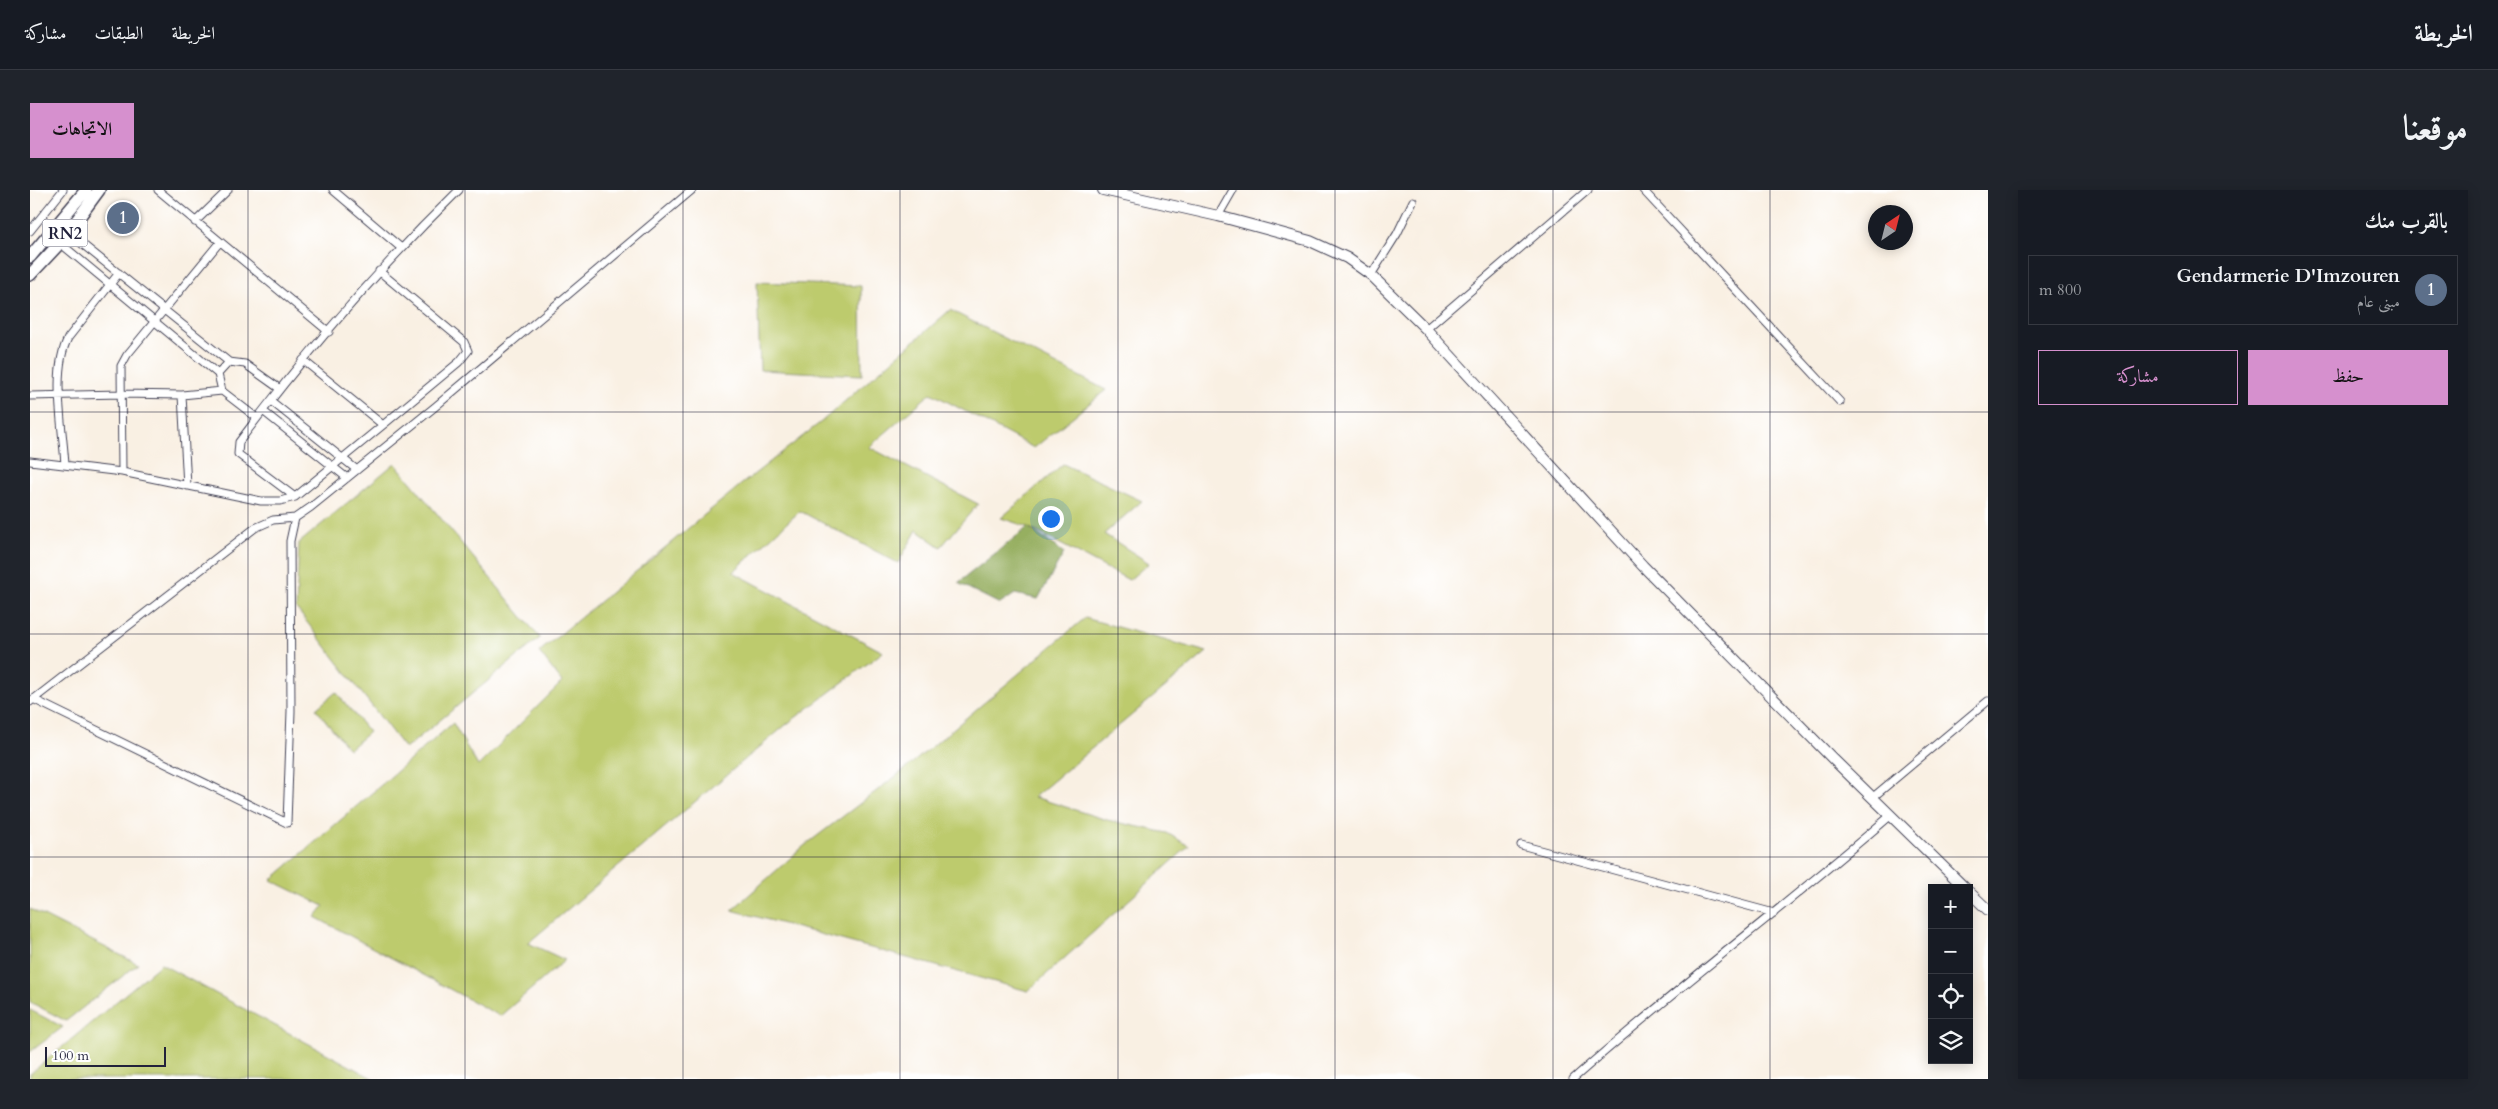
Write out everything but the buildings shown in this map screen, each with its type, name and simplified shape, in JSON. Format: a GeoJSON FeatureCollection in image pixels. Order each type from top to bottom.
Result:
{"type":"FeatureCollection","features":[{"type":"Feature","properties":{"kind":"highway","name":"RN2"},"geometry":{"type":"LineString","coordinates":[[30,257],[86,190]]}},
{"type":"Feature","properties":{"kind":"highway","name":"RN2"},"geometry":{"type":"LineString","coordinates":[[30,275],[60,243],[66,232],[99,190]]}},
{"type":"Feature","properties":{"kind":"main road"},"geometry":{"type":"LineString","coordinates":[[1102,190],[1218,216],[1326,247],[1372,275],[1426,329],[1643,566],[1872,798],[1960,884]]}},
{"type":"Feature","properties":{"kind":"main road"},"geometry":{"type":"LineString","coordinates":[[1973,896],[1988,910]]}},
{"type":"Feature","properties":{"kind":"street"},"geometry":{"type":"LineString","coordinates":[[30,231],[63,190]]}},
{"type":"Feature","properties":{"kind":"street"},"geometry":{"type":"LineString","coordinates":[[158,190],[219,243],[328,332]]}},
{"type":"Feature","properties":{"kind":"street"},"geometry":{"type":"LineString","coordinates":[[195,222],[228,190]]}},
{"type":"Feature","properties":{"kind":"street"},"geometry":{"type":"LineString","coordinates":[[333,190],[400,247]]}},
{"type":"Feature","properties":{"kind":"street"},"geometry":{"type":"LineString","coordinates":[[295,496],[238,454],[239,442],[303,360],[379,271],[400,247],[458,190]]}},
{"type":"Feature","properties":{"kind":"street"},"geometry":{"type":"LineString","coordinates":[[295,518],[290,541],[291,711],[287,823],[32,701],[255,528],[272,520],[295,518],[311,507],[692,190]]}},
{"type":"Feature","properties":{"kind":"street"},"geometry":{"type":"LineString","coordinates":[[1218,216],[1232,190]]}},
{"type":"Feature","properties":{"kind":"street"},"geometry":{"type":"LineString","coordinates":[[1426,329],[1588,190]]}},
{"type":"Feature","properties":{"kind":"street"},"geometry":{"type":"LineString","coordinates":[[1643,190],[1840,402]]}},
{"type":"Feature","properties":{"kind":"street"},"geometry":{"type":"LineString","coordinates":[[1372,275],[1397,234],[1413,201]]}},
{"type":"Feature","properties":{"kind":"street"},"geometry":{"type":"LineString","coordinates":[[66,232],[229,362],[245,364],[280,389]]}},
{"type":"Feature","properties":{"kind":"street"},"geometry":{"type":"LineString","coordinates":[[60,243],[218,374],[222,391],[257,418]]}},
{"type":"Feature","properties":{"kind":"street"},"geometry":{"type":"LineString","coordinates":[[122,472],[122,362],[219,243]]}},
{"type":"Feature","properties":{"kind":"street"},"geometry":{"type":"LineString","coordinates":[[30,461],[122,472],[261,501],[280,501],[295,496],[343,459],[459,362],[468,351],[464,342],[379,271]]}},
{"type":"Feature","properties":{"kind":"street"},"geometry":{"type":"LineString","coordinates":[[65,465],[60,396],[63,348],[68,338],[113,285],[119,274]]}},
{"type":"Feature","properties":{"kind":"street"},"geometry":{"type":"LineString","coordinates":[[303,360],[383,425]]}},
{"type":"Feature","properties":{"kind":"street"},"geometry":{"type":"LineString","coordinates":[[218,374],[229,362]]}},
{"type":"Feature","properties":{"kind":"street"},"geometry":{"type":"LineString","coordinates":[[30,396],[182,395],[222,391]]}},
{"type":"Feature","properties":{"kind":"street"},"geometry":{"type":"LineString","coordinates":[[182,395],[187,486]]}},
{"type":"Feature","properties":{"kind":"street"},"geometry":{"type":"LineString","coordinates":[[271,401],[357,470]]}},
{"type":"Feature","properties":{"kind":"street"},"geometry":{"type":"LineString","coordinates":[[263,411],[347,478]]}},
{"type":"Feature","properties":{"kind":"street"},"geometry":{"type":"LineString","coordinates":[[1872,798],[1988,701]]}},
{"type":"Feature","properties":{"kind":"street"},"geometry":{"type":"LineString","coordinates":[[1573,1079],[1661,1002],[1701,973],[1890,816]]}},
{"type":"Feature","properties":{"kind":"street"},"geometry":{"type":"LineString","coordinates":[[1521,844],[1774,913]]}},
{"type":"Feature","properties":{"kind":"green space"},"geometry":{"type":"Polygon","coordinates":[[[757,282],[861,286],[862,375],[760,370],[757,282]]]}},
{"type":"Feature","properties":{"kind":"green space"},"geometry":{"type":"Polygon","coordinates":[[[950,310],[1106,390],[1034,448],[931,393],[869,447],[978,504],[941,547],[917,530],[898,563],[800,511],[733,572],[883,652],[787,724],[528,943],[565,960],[500,1016],[315,917],[324,906],[271,880],[453,723],[478,766],[562,682],[539,652],[743,483],[821,422],[950,310]]]}},
{"type":"Feature","properties":{"kind":"green space"},"geometry":{"type":"Polygon","coordinates":[[[395,463],[540,638],[405,749],[296,608],[299,543],[395,463]]]}},
{"type":"Feature","properties":{"kind":"green space"},"geometry":{"type":"Polygon","coordinates":[[[1063,464],[1142,501],[1104,534],[1149,563],[1129,580],[1028,527],[1001,518],[1063,464]]]}},
{"type":"Feature","properties":{"kind":"green space"},"geometry":{"type":"Polygon","coordinates":[[[1028,527],[1064,553],[1038,599],[1015,594],[1000,604],[958,583],[1028,527]]]}},
{"type":"Feature","properties":{"kind":"green space"},"geometry":{"type":"Polygon","coordinates":[[[1085,618],[1207,652],[1034,797],[1107,820],[1167,833],[1189,846],[1028,991],[732,910],[804,846],[904,770],[1085,618]]]}},
{"type":"Feature","properties":{"kind":"green space"},"geometry":{"type":"Polygon","coordinates":[[[336,692],[369,732],[349,749],[316,709],[336,692]]]}},
{"type":"Feature","properties":{"kind":"green space"},"geometry":{"type":"Polygon","coordinates":[[[30,909],[138,964],[66,1021],[30,1002],[30,909]]]}},
{"type":"Feature","properties":{"kind":"green space"},"geometry":{"type":"Polygon","coordinates":[[[161,964],[374,1079],[30,1079],[30,1074],[161,964]]]}},
{"type":"Feature","properties":{"kind":"green space"},"geometry":{"type":"Polygon","coordinates":[[[30,1010],[63,1027],[30,1052],[30,1010]]]}},
{"type":"Feature","properties":{"kind":"place","name":"Gendarmerie D'Imzouren"},"geometry":{"type":"Point","coordinates":[123,218]}}]}
